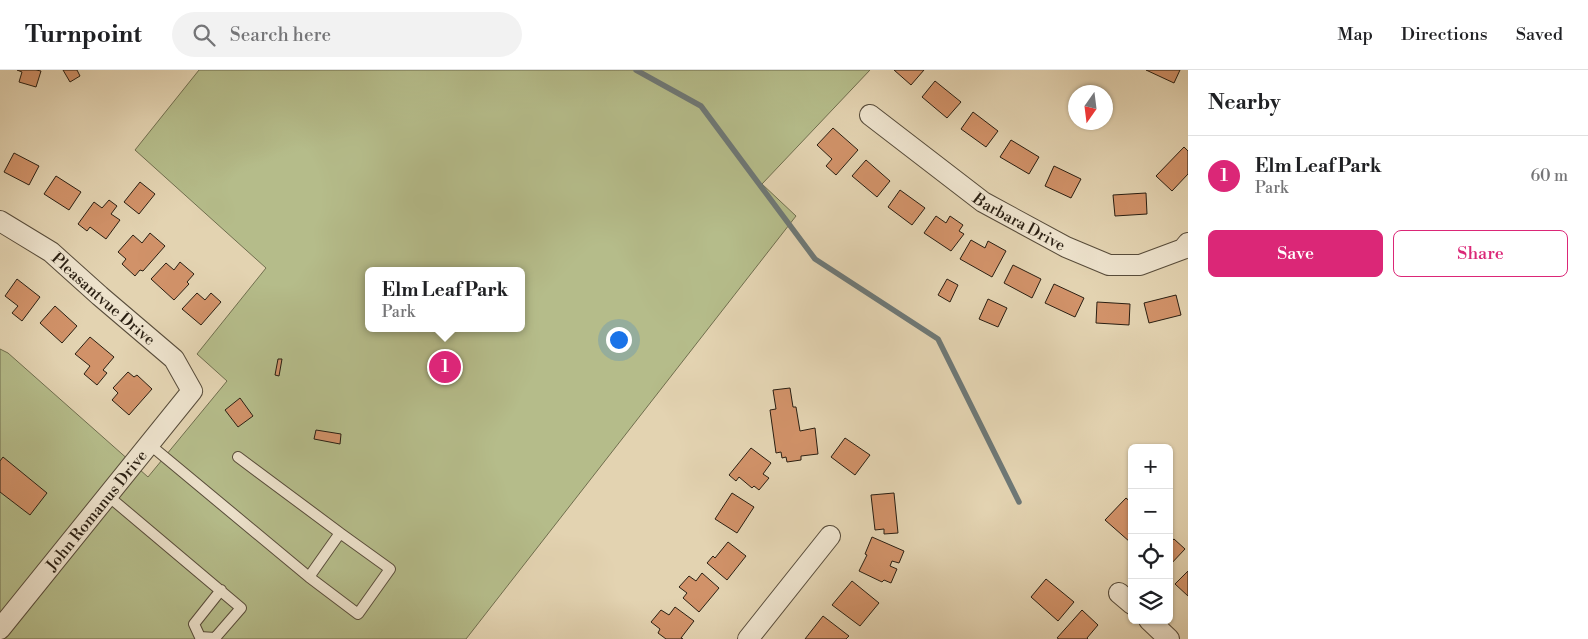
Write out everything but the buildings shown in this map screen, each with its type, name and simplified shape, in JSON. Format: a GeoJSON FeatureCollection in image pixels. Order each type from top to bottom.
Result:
{"type":"FeatureCollection","features":[{"type":"Feature","properties":{"kind":"street","name":"Barbara Drive"},"geometry":{"type":"LineString","coordinates":[[870,115],[983,202],[1066,248],[1109,265],[1140,266],[1183,249],[1188,243]]}},
{"type":"Feature","properties":{"kind":"street","name":"Pleasantvue Drive"},"geometry":{"type":"LineString","coordinates":[[0,221],[51,252],[174,359],[192,391]]}},
{"type":"Feature","properties":{"kind":"street","name":"John Romanus Drive"},"geometry":{"type":"LineString","coordinates":[[0,629],[192,391]]}},
{"type":"Feature","properties":{"kind":"street"},"geometry":{"type":"LineString","coordinates":[[748,639],[830,536]]}},
{"type":"Feature","properties":{"kind":"street"},"geometry":{"type":"LineString","coordinates":[[1153,624],[1164,637]]}},
{"type":"Feature","properties":{"kind":"lane"},"geometry":{"type":"LineString","coordinates":[[149,444],[309,577],[358,614],[390,569],[238,457]]}},
{"type":"Feature","properties":{"kind":"lane"},"geometry":{"type":"LineString","coordinates":[[108,496],[221,590],[241,608],[215,638],[200,637],[194,624],[221,590]]}},
{"type":"Feature","properties":{"kind":"lane"},"geometry":{"type":"LineString","coordinates":[[309,577],[340,533]]}},
{"type":"Feature","properties":{"kind":"green space"},"geometry":{"type":"Polygon","coordinates":[[[199,70],[870,70],[762,184],[796,216],[466,639],[0,639],[0,349],[8,353],[148,477],[227,381],[197,354],[266,268],[135,150],[199,70]]]}},
{"type":"Feature","properties":{"kind":"waterway"},"geometry":{"type":"LineString","coordinates":[[636,70],[701,106],[815,259],[938,339],[1019,502]]}},
{"type":"Feature","properties":{"kind":"place","name":"Elm Leaf Park"},"geometry":{"type":"Point","coordinates":[445,367]}}]}
